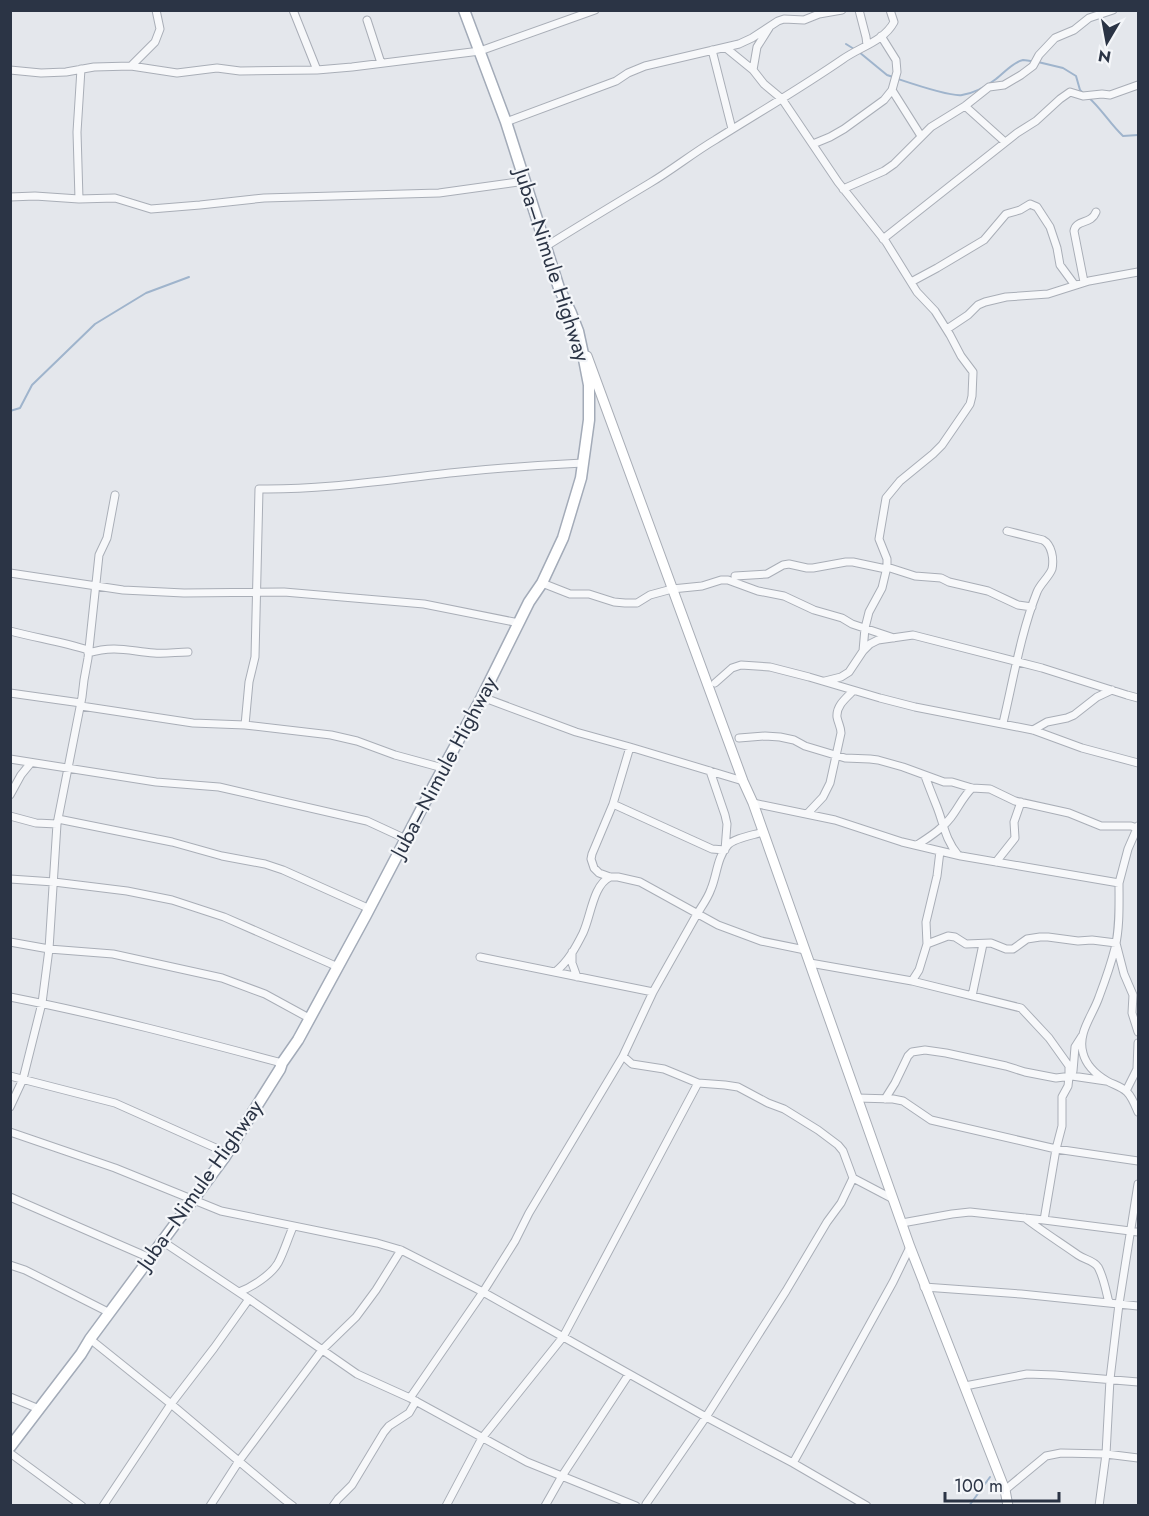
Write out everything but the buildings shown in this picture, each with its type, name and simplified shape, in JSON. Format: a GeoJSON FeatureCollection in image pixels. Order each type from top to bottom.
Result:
{"type":"FeatureCollection","features":[{"type":"Feature","properties":{"kind":"main road","name":"Juba–Nimule Highway"},"geometry":{"type":"LineString","coordinates":[[10,1447],[194,1200],[227,1153],[291,1051],[370,909],[563,538],[581,478],[589,420],[589,385],[578,331],[559,288],[506,122],[464,10]]}},
{"type":"Feature","properties":{"kind":"main road"},"geometry":{"type":"LineString","coordinates":[[578,331],[753,803],[924,1287],[1005,1490],[1008,1506]]}},
{"type":"Feature","properties":{"kind":"street"},"geometry":{"type":"LineString","coordinates":[[131,66],[155,42],[160,28],[156,10]]}},
{"type":"Feature","properties":{"kind":"street"},"geometry":{"type":"LineString","coordinates":[[293,10],[317,70]]}},
{"type":"Feature","properties":{"kind":"street"},"geometry":{"type":"LineString","coordinates":[[506,122],[616,81],[645,66],[739,44],[784,19],[804,20],[819,12],[843,10]]}},
{"type":"Feature","properties":{"kind":"street"},"geometry":{"type":"LineString","coordinates":[[859,10],[867,45]]}},
{"type":"Feature","properties":{"kind":"street"},"geometry":{"type":"LineString","coordinates":[[544,247],[881,36],[894,22],[890,10]]}},
{"type":"Feature","properties":{"kind":"street"},"geometry":{"type":"LineString","coordinates":[[843,189],[884,171],[921,136],[989,87],[1004,85],[1022,75],[1033,66],[1039,55],[1055,38],[1074,30],[1089,18],[1113,10]]}},
{"type":"Feature","properties":{"kind":"street"},"geometry":{"type":"LineString","coordinates":[[10,70],[40,73],[66,72],[94,67],[131,66],[177,73],[217,68],[240,71],[317,70],[480,51],[594,11]]}},
{"type":"Feature","properties":{"kind":"street"},"geometry":{"type":"LineString","coordinates":[[367,20],[381,63]]}},
{"type":"Feature","properties":{"kind":"street"},"geometry":{"type":"LineString","coordinates":[[753,70],[757,47],[770,26]]}},
{"type":"Feature","properties":{"kind":"street"},"geometry":{"type":"LineString","coordinates":[[813,144],[844,129],[884,100],[892,90],[897,72],[896,60],[881,36]]}},
{"type":"Feature","properties":{"kind":"street"},"geometry":{"type":"LineString","coordinates":[[726,48],[753,70],[764,84],[782,99],[843,189],[883,238],[917,292],[935,311],[973,372],[972,396],[966,410],[942,445],[900,481],[886,498],[879,539],[887,559],[887,568],[882,588],[869,612],[863,651]]}},
{"type":"Feature","properties":{"kind":"street"},"geometry":{"type":"LineString","coordinates":[[712,50],[732,129]]}},
{"type":"Feature","properties":{"kind":"street"},"geometry":{"type":"LineString","coordinates":[[79,199],[77,132],[81,69]]}},
{"type":"Feature","properties":{"kind":"street"},"geometry":{"type":"LineString","coordinates":[[883,238],[1005,142],[1036,121],[1070,92],[1083,96],[1110,95],[1138,85]]}},
{"type":"Feature","properties":{"kind":"street"},"geometry":{"type":"LineString","coordinates":[[892,90],[921,136]]}},
{"type":"Feature","properties":{"kind":"street"},"geometry":{"type":"LineString","coordinates":[[964,106],[1005,142]]}},
{"type":"Feature","properties":{"kind":"street"},"geometry":{"type":"LineString","coordinates":[[10,197],[115,198],[151,209],[264,198],[439,193],[525,181]]}},
{"type":"Feature","properties":{"kind":"street"},"geometry":{"type":"LineString","coordinates":[[910,282],[973,248],[993,231],[1006,214],[1030,204],[1037,207],[1050,227],[1060,265],[1074,284]]}},
{"type":"Feature","properties":{"kind":"street"},"geometry":{"type":"LineString","coordinates":[[1084,282],[1074,226],[1090,220],[1096,212]]}},
{"type":"Feature","properties":{"kind":"street"},"geometry":{"type":"LineString","coordinates":[[947,329],[983,303],[1006,297],[1048,294],[1074,284],[1138,272]]}},
{"type":"Feature","properties":{"kind":"street"},"geometry":{"type":"LineString","coordinates":[[245,725],[249,682],[255,657],[259,489],[345,486],[459,472],[583,463]]}},
{"type":"Feature","properties":{"kind":"street"},"geometry":{"type":"LineString","coordinates":[[10,1107],[23,1079],[42,1004],[49,949],[57,821],[81,704],[99,555],[107,538],[115,495]]}},
{"type":"Feature","properties":{"kind":"street"},"geometry":{"type":"LineString","coordinates":[[1003,723],[1028,619],[1037,591],[1052,570],[1053,562],[1050,546],[1043,540],[1006,531]]}},
{"type":"Feature","properties":{"kind":"street"},"geometry":{"type":"LineString","coordinates":[[735,576],[767,574],[778,567],[789,564],[813,568],[854,562],[915,576],[940,578],[988,591],[1018,605],[1032,607]]}},
{"type":"Feature","properties":{"kind":"street"},"geometry":{"type":"LineString","coordinates":[[10,573],[123,590],[184,593],[284,592],[424,604],[519,623]]}},
{"type":"Feature","properties":{"kind":"street"},"geometry":{"type":"LineString","coordinates":[[542,582],[570,594],[589,594],[614,602],[637,603],[650,595],[672,589],[728,580],[758,591],[784,596],[814,610],[894,638]]}},
{"type":"Feature","properties":{"kind":"street"},"geometry":{"type":"LineString","coordinates":[[10,632],[67,643],[88,651],[114,648],[153,653],[188,652]]}},
{"type":"Feature","properties":{"kind":"street"},"geometry":{"type":"LineString","coordinates":[[823,681],[841,677],[849,672],[870,644],[878,640],[913,635],[1017,662],[1138,698]]}},
{"type":"Feature","properties":{"kind":"street"},"geometry":{"type":"LineString","coordinates":[[715,683],[732,668],[741,665],[770,667],[915,707],[1034,730],[1082,748],[1138,762]]}},
{"type":"Feature","properties":{"kind":"street"},"geometry":{"type":"LineString","coordinates":[[1034,730],[1047,722],[1074,715],[1097,697],[1112,690]]}},
{"type":"Feature","properties":{"kind":"street"},"geometry":{"type":"LineString","coordinates":[[807,814],[823,797],[831,783],[841,733],[838,710],[853,691]]}},
{"type":"Feature","properties":{"kind":"street"},"geometry":{"type":"LineString","coordinates":[[10,693],[193,723],[245,725],[331,735],[443,768]]}},
{"type":"Feature","properties":{"kind":"street"},"geometry":{"type":"LineString","coordinates":[[482,697],[576,732],[743,781]]}},
{"type":"Feature","properties":{"kind":"street"},"geometry":{"type":"LineString","coordinates":[[739,738],[765,736],[794,740],[805,746],[845,758],[878,760],[944,782],[990,789],[1008,798],[1069,813],[1101,826],[1138,826],[1128,849],[1119,883],[1116,943],[1101,993],[1083,1035],[1075,1047],[1071,1077],[1062,1097],[1062,1126],[1044,1220]]}},
{"type":"Feature","properties":{"kind":"street"},"geometry":{"type":"LineString","coordinates":[[596,893],[596,872],[591,860],[592,854],[613,804],[630,747]]}},
{"type":"Feature","properties":{"kind":"street"},"geometry":{"type":"LineString","coordinates":[[10,759],[30,764],[156,782],[219,787],[367,821],[406,839]]}},
{"type":"Feature","properties":{"kind":"street"},"geometry":{"type":"LineString","coordinates":[[10,795],[30,764]]}},
{"type":"Feature","properties":{"kind":"street"},"geometry":{"type":"LineString","coordinates":[[710,771],[727,824],[725,850]]}},
{"type":"Feature","properties":{"kind":"street"},"geometry":{"type":"LineString","coordinates":[[925,776],[950,846],[958,855]]}},
{"type":"Feature","properties":{"kind":"street"},"geometry":{"type":"LineString","coordinates":[[917,845],[943,826],[972,788]]}},
{"type":"Feature","properties":{"kind":"street"},"geometry":{"type":"LineString","coordinates":[[996,862],[1015,838],[1014,822],[1021,802]]}},
{"type":"Feature","properties":{"kind":"street"},"geometry":{"type":"LineString","coordinates":[[753,803],[835,820],[958,855],[1119,883]]}},
{"type":"Feature","properties":{"kind":"street"},"geometry":{"type":"LineString","coordinates":[[613,804],[712,849],[725,850]]}},
{"type":"Feature","properties":{"kind":"street"},"geometry":{"type":"LineString","coordinates":[[10,816],[36,823],[57,821],[172,842],[222,856],[266,864],[370,909]]}},
{"type":"Feature","properties":{"kind":"street"},"geometry":{"type":"LineString","coordinates":[[333,1506],[352,1485],[384,1432],[409,1413],[413,1400],[515,1241],[528,1213],[623,1056],[653,992],[705,903],[728,845],[733,841],[763,832]]}},
{"type":"Feature","properties":{"kind":"street"},"geometry":{"type":"LineString","coordinates":[[912,981],[919,970],[927,944],[926,922],[935,886],[940,851]]}},
{"type":"Feature","properties":{"kind":"street"},"geometry":{"type":"LineString","coordinates":[[594,868],[610,878]]}},
{"type":"Feature","properties":{"kind":"street"},"geometry":{"type":"LineString","coordinates":[[555,972],[562,967],[572,952],[587,922],[601,884],[606,879],[618,877],[639,882],[718,925],[761,941],[805,950]]}},
{"type":"Feature","properties":{"kind":"street"},"geometry":{"type":"LineString","coordinates":[[10,879],[127,891],[172,900],[224,917],[338,967]]}},
{"type":"Feature","properties":{"kind":"street"},"geometry":{"type":"LineString","coordinates":[[927,944],[948,936],[955,937],[966,944],[991,944],[1010,950],[1027,939],[1048,937],[1116,943]]}},
{"type":"Feature","properties":{"kind":"street"},"geometry":{"type":"LineString","coordinates":[[10,942],[49,949],[113,954],[222,978],[265,994],[309,1018]]}},
{"type":"Feature","properties":{"kind":"street"},"geometry":{"type":"LineString","coordinates":[[1116,943],[1124,974],[1133,995],[1132,1013],[1138,1032]]}},
{"type":"Feature","properties":{"kind":"street"},"geometry":{"type":"LineString","coordinates":[[972,996],[983,944]]}},
{"type":"Feature","properties":{"kind":"street"},"geometry":{"type":"LineString","coordinates":[[572,952],[572,963],[577,976]]}},
{"type":"Feature","properties":{"kind":"street"},"geometry":{"type":"LineString","coordinates":[[480,957],[653,992]]}},
{"type":"Feature","properties":{"kind":"street"},"geometry":{"type":"LineString","coordinates":[[810,963],[912,981],[1021,1008],[1049,1038],[1069,1066],[1071,1077]]}},
{"type":"Feature","properties":{"kind":"street"},"geometry":{"type":"LineString","coordinates":[[10,998],[155,1030],[282,1063]]}},
{"type":"Feature","properties":{"kind":"street"},"geometry":{"type":"LineString","coordinates":[[1083,1035],[1083,1054],[1088,1065],[1108,1082]]}},
{"type":"Feature","properties":{"kind":"street"},"geometry":{"type":"LineString","coordinates":[[1126,1091],[1137,1069],[1138,1043]]}},
{"type":"Feature","properties":{"kind":"street"},"geometry":{"type":"LineString","coordinates":[[885,1099],[908,1056],[912,1052],[925,1050],[1056,1078],[1071,1077],[1108,1082],[1126,1091],[1138,1112]]}},
{"type":"Feature","properties":{"kind":"street"},"geometry":{"type":"LineString","coordinates":[[623,1056],[632,1064],[664,1069],[698,1083],[738,1087],[784,1109],[834,1141],[843,1151],[853,1178],[893,1199]]}},
{"type":"Feature","properties":{"kind":"street"},"geometry":{"type":"LineString","coordinates":[[10,1076],[115,1103],[227,1153]]}},
{"type":"Feature","properties":{"kind":"street"},"geometry":{"type":"LineString","coordinates":[[446,1506],[482,1438],[563,1337],[698,1083]]}},
{"type":"Feature","properties":{"kind":"street"},"geometry":{"type":"LineString","coordinates":[[857,1098],[903,1101],[931,1120],[1056,1149],[1138,1161]]}},
{"type":"Feature","properties":{"kind":"street"},"geometry":{"type":"LineString","coordinates":[[10,1132],[115,1168],[230,1214],[377,1243],[401,1250],[483,1292],[865,1505]]}},
{"type":"Feature","properties":{"kind":"street"},"geometry":{"type":"LineString","coordinates":[[646,1504],[706,1417],[841,1203],[853,1178]]}},
{"type":"Feature","properties":{"kind":"street"},"geometry":{"type":"LineString","coordinates":[[1099,1506],[1106,1454],[1110,1379],[1119,1304],[1135,1232],[1138,1184]]}},
{"type":"Feature","properties":{"kind":"street"},"geometry":{"type":"LineString","coordinates":[[10,1197],[150,1258]]}},
{"type":"Feature","properties":{"kind":"street"},"geometry":{"type":"LineString","coordinates":[[902,1223],[970,1212],[1135,1232]]}},
{"type":"Feature","properties":{"kind":"street"},"geometry":{"type":"LineString","coordinates":[[1025,1218],[1097,1266],[1109,1303]]}},
{"type":"Feature","properties":{"kind":"street"},"geometry":{"type":"LineString","coordinates":[[239,1292],[274,1269],[293,1227]]}},
{"type":"Feature","properties":{"kind":"street"},"geometry":{"type":"LineString","coordinates":[[162,1241],[357,1374],[413,1400],[527,1462],[636,1506]]}},
{"type":"Feature","properties":{"kind":"street"},"geometry":{"type":"LineString","coordinates":[[793,1463],[910,1246]]}},
{"type":"Feature","properties":{"kind":"street"},"geometry":{"type":"LineString","coordinates":[[210,1506],[239,1461],[322,1350],[356,1317],[401,1250]]}},
{"type":"Feature","properties":{"kind":"street"},"geometry":{"type":"LineString","coordinates":[[10,1265],[25,1270],[110,1313]]}},
{"type":"Feature","properties":{"kind":"street"},"geometry":{"type":"LineString","coordinates":[[924,1287],[1138,1306]]}},
{"type":"Feature","properties":{"kind":"street"},"geometry":{"type":"LineString","coordinates":[[102,1506],[171,1404],[249,1299]]}},
{"type":"Feature","properties":{"kind":"street"},"geometry":{"type":"LineString","coordinates":[[90,1339],[171,1404],[286,1503],[293,1506]]}},
{"type":"Feature","properties":{"kind":"street"},"geometry":{"type":"LineString","coordinates":[[545,1506],[629,1374]]}},
{"type":"Feature","properties":{"kind":"street"},"geometry":{"type":"LineString","coordinates":[[965,1386],[1027,1374],[1138,1382]]}},
{"type":"Feature","properties":{"kind":"street"},"geometry":{"type":"LineString","coordinates":[[10,1397],[39,1409]]}},
{"type":"Feature","properties":{"kind":"street"},"geometry":{"type":"LineString","coordinates":[[10,1453],[82,1506]]}},
{"type":"Feature","properties":{"kind":"street"},"geometry":{"type":"LineString","coordinates":[[1005,1490],[1046,1456],[1061,1453],[1106,1454],[1138,1458]]}},
{"type":"Feature","properties":{"kind":"waterway"},"geometry":{"type":"LineString","coordinates":[[846,44],[854,49]]}},
{"type":"Feature","properties":{"kind":"waterway"},"geometry":{"type":"LineString","coordinates":[[859,52],[887,75],[893,77]]}},
{"type":"Feature","properties":{"kind":"waterway"},"geometry":{"type":"LineString","coordinates":[[898,79],[940,92],[962,95],[984,87],[1019,61],[1033,61]]}},
{"type":"Feature","properties":{"kind":"waterway"},"geometry":{"type":"LineString","coordinates":[[1038,62],[1063,68],[1076,76],[1083,93]]}},
{"type":"Feature","properties":{"kind":"waterway"},"geometry":{"type":"LineString","coordinates":[[1088,97],[1123,136],[1138,135]]}},
{"type":"Feature","properties":{"kind":"waterway"},"geometry":{"type":"LineString","coordinates":[[10,411],[20,408],[32,385],[95,324],[146,293],[189,277]]}},
{"type":"Feature","properties":{"kind":"waterway"},"geometry":{"type":"LineString","coordinates":[[969,1506],[990,1477]]}}]}
